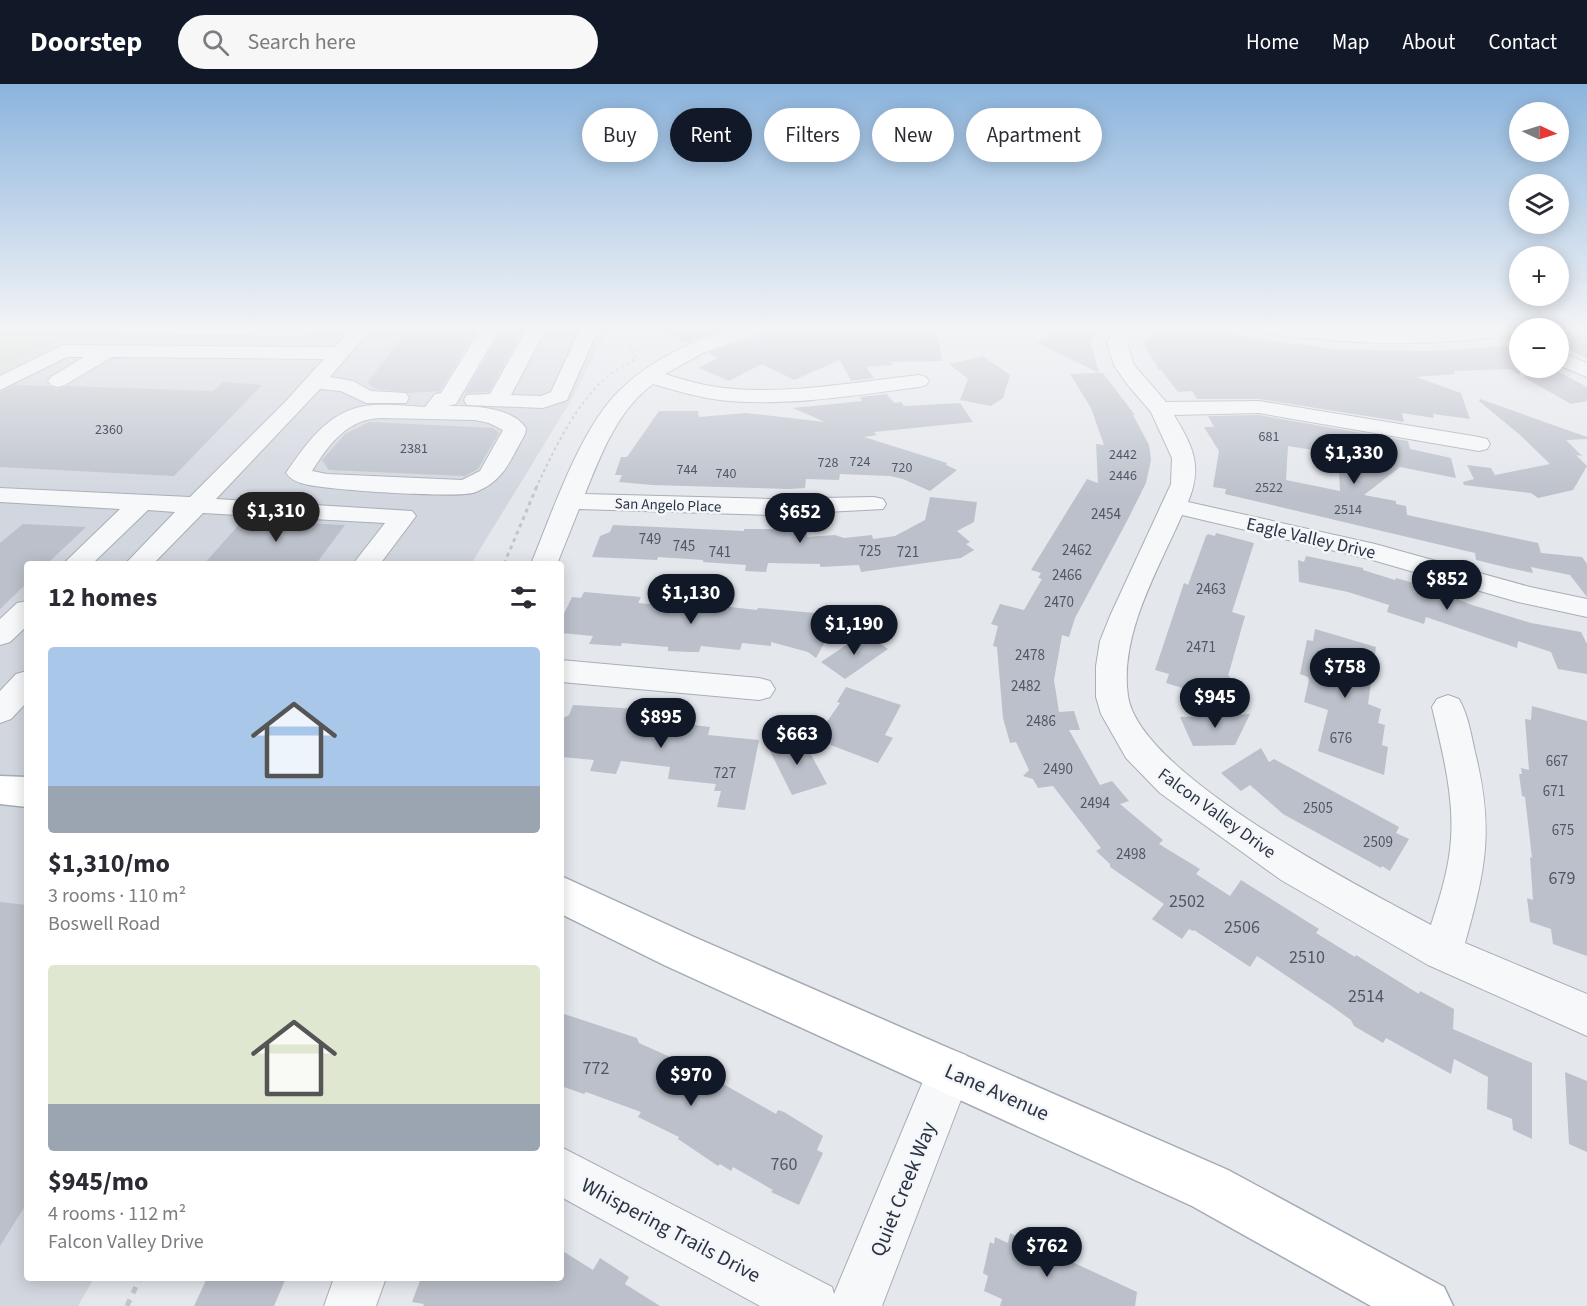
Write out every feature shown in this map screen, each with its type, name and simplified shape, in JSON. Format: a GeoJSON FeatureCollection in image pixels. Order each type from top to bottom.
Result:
{"type":"FeatureCollection","features":[{"type":"Feature","properties":{"kind":"main road"},"geometry":{"type":"LineString","coordinates":[[0,790],[24,792]]}},
{"type":"Feature","properties":{"kind":"main road","name":"Lane Avenue"},"geometry":{"type":"LineString","coordinates":[[564,895],[679,951],[1210,1188],[1425,1306]]}},
{"type":"Feature","properties":{"kind":"street"},"geometry":{"type":"LineString","coordinates":[[141,561],[312,384]]}},
{"type":"Feature","properties":{"kind":"street"},"geometry":{"type":"LineString","coordinates":[[336,384],[346,385],[366,397],[441,404],[493,417],[506,421],[515,428],[514,434],[489,476],[466,488],[327,481],[308,478],[298,472],[317,446],[349,417],[355,404],[366,397]]}},
{"type":"Feature","properties":{"kind":"street"},"geometry":{"type":"LineString","coordinates":[[441,404],[454,384]]}},
{"type":"Feature","properties":{"kind":"street"},"geometry":{"type":"LineString","coordinates":[[497,401],[506,384]]}},
{"type":"Feature","properties":{"kind":"street"},"geometry":{"type":"LineString","coordinates":[[349,417],[368,412],[441,404],[497,401],[543,402],[560,396],[565,384]]}},
{"type":"Feature","properties":{"kind":"street"},"geometry":{"type":"LineString","coordinates":[[545,561],[569,501],[610,416],[624,398],[642,384]]}},
{"type":"Feature","properties":{"kind":"street"},"geometry":{"type":"LineString","coordinates":[[677,384],[711,393],[731,395],[783,395],[890,384]]}},
{"type":"Feature","properties":{"kind":"street","name":"Falcon Valley Drive"},"geometry":{"type":"LineString","coordinates":[[1138,384],[1160,409],[1184,458],[1183,484],[1115,641],[1110,681],[1112,697],[1126,731],[1153,766],[1193,799],[1294,869],[1442,952],[1587,1015]]}},
{"type":"Feature","properties":{"kind":"street"},"geometry":{"type":"LineString","coordinates":[[1160,409],[1259,407],[1479,444]]}},
{"type":"Feature","properties":{"kind":"street"},"geometry":{"type":"LineString","coordinates":[[0,495],[403,516],[368,561]]}},
{"type":"Feature","properties":{"kind":"street"},"geometry":{"type":"LineString","coordinates":[[79,561],[143,501]]}},
{"type":"Feature","properties":{"kind":"street","name":"San Angelo Place"},"geometry":{"type":"LineString","coordinates":[[569,501],[749,507],[874,504]]}},
{"type":"Feature","properties":{"kind":"street","name":"Eagle Valley Drive"},"geometry":{"type":"LineString","coordinates":[[1174,506],[1375,552],[1528,596],[1587,608]]}},
{"type":"Feature","properties":{"kind":"street"},"geometry":{"type":"LineString","coordinates":[[0,635],[24,613]]}},
{"type":"Feature","properties":{"kind":"street"},"geometry":{"type":"LineString","coordinates":[[564,671],[759,689]]}},
{"type":"Feature","properties":{"kind":"street"},"geometry":{"type":"LineString","coordinates":[[0,711],[24,685]]}},
{"type":"Feature","properties":{"kind":"street"},"geometry":{"type":"LineString","coordinates":[[1442,952],[1461,887],[1469,839],[1464,780],[1448,707]]}},
{"type":"Feature","properties":{"kind":"street","name":"Quiet Creek Way"},"geometry":{"type":"LineString","coordinates":[[856,1306],[950,1071]]}},
{"type":"Feature","properties":{"kind":"street","name":"Whispering Trails Drive"},"geometry":{"type":"LineString","coordinates":[[564,1173],[813,1306]]}},
{"type":"Feature","properties":{"kind":"street"},"geometry":{"type":"LineString","coordinates":[[350,1306],[359,1281]]}},
{"type":"Feature","properties":{"kind":"path"},"geometry":{"type":"LineString","coordinates":[[505,561],[559,442],[601,384]]}},
{"type":"Feature","properties":{"kind":"path"},"geometry":{"type":"LineString","coordinates":[[127,1306],[139,1281]]}},
{"type":"Feature","properties":{"kind":"shaded area"},"geometry":{"type":"Polygon","coordinates":[[[0,384],[579,384],[473,561],[24,561],[24,1281],[92,1281],[78,1306],[0,1306],[0,384]]]}},
{"type":"Feature","properties":{"kind":"building"},"geometry":{"type":"Polygon","coordinates":[[[221,384],[262,385],[174,476],[0,467],[0,392],[15,385],[49,386],[57,389],[67,386],[213,391],[221,384]]]}},
{"type":"Feature","properties":{"kind":"building"},"geometry":{"type":"Polygon","coordinates":[[[369,384],[444,384],[440,391],[409,393],[376,389],[369,384]]]}},
{"type":"Feature","properties":{"kind":"building"},"geometry":{"type":"Polygon","coordinates":[[[470,384],[493,384],[489,392],[465,393],[470,384]]]}},
{"type":"Feature","properties":{"kind":"building"},"geometry":{"type":"Polygon","coordinates":[[[966,384],[1007,384],[1003,398],[991,406],[960,400],[966,384]]]}},
{"type":"Feature","properties":{"kind":"building"},"geometry":{"type":"Polygon","coordinates":[[[1076,384],[1111,384],[1135,415],[1133,415],[1149,445],[1151,460],[1146,483],[1075,618],[1069,637],[1062,635],[1054,680],[1059,712],[1074,711],[1080,730],[1069,730],[1100,785],[1112,781],[1129,801],[1120,804],[1163,840],[1159,844],[1200,869],[1196,874],[1230,896],[1241,880],[1319,929],[1316,933],[1355,957],[1356,955],[1419,994],[1420,991],[1454,1009],[1453,1029],[1532,1063],[1532,1139],[1513,1130],[1512,1119],[1487,1109],[1488,1077],[1454,1059],[1451,1074],[1386,1038],[1383,1043],[1354,1026],[1351,1020],[1257,956],[1250,967],[1194,930],[1189,929],[1182,939],[1152,919],[1164,904],[1110,867],[1110,864],[1096,851],[1101,848],[1053,786],[1038,788],[1033,779],[1023,776],[1029,770],[1016,742],[1010,743],[1003,718],[997,647],[993,646],[998,626],[991,624],[1000,604],[1024,610],[1042,579],[1038,578],[1041,573],[1031,570],[1087,479],[1098,483],[1096,444],[1104,445],[1091,408],[1076,384]]]}},
{"type":"Feature","properties":{"kind":"building"},"geometry":{"type":"Polygon","coordinates":[[[1172,384],[1436,384],[1461,393],[1470,419],[1433,414],[1434,418],[1402,413],[1404,422],[1259,399],[1197,399],[1192,391],[1178,392],[1172,384]]]}},
{"type":"Feature","properties":{"kind":"building"},"geometry":{"type":"Polygon","coordinates":[[[1535,384],[1581,384],[1587,387],[1587,401],[1571,404],[1535,384]]]}},
{"type":"Feature","properties":{"kind":"building"},"geometry":{"type":"Polygon","coordinates":[[[887,394],[894,403],[901,402],[904,406],[960,403],[973,422],[874,432],[877,435],[864,437],[947,463],[946,465],[957,470],[930,491],[890,476],[840,474],[839,480],[806,479],[805,488],[789,489],[652,485],[619,482],[622,475],[615,475],[621,457],[627,457],[659,411],[698,411],[699,417],[746,413],[825,422],[793,408],[862,401],[860,397],[887,394]]]}},
{"type":"Feature","properties":{"kind":"building"},"geometry":{"type":"Polygon","coordinates":[[[1480,399],[1587,437],[1587,439],[1566,440],[1582,456],[1576,455],[1587,466],[1573,490],[1538,498],[1531,493],[1464,485],[1463,482],[1474,479],[1467,465],[1491,468],[1495,475],[1550,464],[1479,401],[1480,399]]]}},
{"type":"Feature","properties":{"kind":"building"},"geometry":{"type":"Polygon","coordinates":[[[1259,415],[1408,441],[1410,449],[1451,458],[1456,478],[1400,467],[1364,495],[1396,501],[1396,504],[1406,506],[1407,515],[1538,543],[1541,553],[1582,557],[1587,564],[1587,597],[1570,575],[1531,567],[1533,573],[1509,568],[1476,560],[1475,553],[1225,494],[1226,489],[1213,487],[1219,451],[1204,427],[1214,427],[1208,416],[1259,415]],[[1288,446],[1286,480],[1340,491],[1338,454],[1288,446]]]}},
{"type":"Feature","properties":{"kind":"building"},"geometry":{"type":"Polygon","coordinates":[[[369,422],[493,428],[499,433],[478,469],[465,476],[329,470],[322,460],[345,434],[369,422]]]}},
{"type":"Feature","properties":{"kind":"building"},"geometry":{"type":"Polygon","coordinates":[[[930,497],[977,502],[974,522],[957,531],[970,542],[966,544],[974,550],[961,558],[861,572],[859,565],[820,567],[820,564],[768,563],[766,572],[745,571],[746,565],[703,562],[703,560],[592,557],[600,536],[610,532],[613,525],[744,531],[744,529],[807,529],[807,537],[835,535],[844,538],[872,535],[873,539],[895,536],[925,520],[930,497]]]}},
{"type":"Feature","properties":{"kind":"building"},"geometry":{"type":"Polygon","coordinates":[[[243,520],[345,525],[318,561],[207,561],[243,520]]]}},
{"type":"Feature","properties":{"kind":"building"},"geometry":{"type":"Polygon","coordinates":[[[23,524],[86,527],[50,561],[24,561],[24,586],[0,609],[0,543],[23,524]]]}},
{"type":"Feature","properties":{"kind":"building"},"geometry":{"type":"Polygon","coordinates":[[[1216,533],[1254,543],[1232,612],[1245,616],[1228,676],[1230,676],[1228,684],[1241,688],[1238,705],[1166,683],[1169,674],[1155,670],[1184,583],[1188,585],[1206,536],[1208,534],[1215,536],[1216,533]]]}},
{"type":"Feature","properties":{"kind":"building"},"geometry":{"type":"Polygon","coordinates":[[[1306,556],[1363,568],[1363,570],[1395,580],[1396,578],[1442,591],[1459,597],[1459,600],[1469,604],[1531,623],[1581,632],[1587,644],[1587,674],[1558,669],[1551,652],[1518,641],[1517,648],[1426,617],[1424,624],[1387,612],[1389,605],[1348,592],[1299,582],[1298,560],[1304,562],[1306,556]]]}},
{"type":"Feature","properties":{"kind":"building"},"geometry":{"type":"Polygon","coordinates":[[[584,592],[641,597],[638,603],[684,607],[686,602],[757,610],[758,608],[826,614],[823,618],[836,622],[816,658],[808,652],[771,642],[771,646],[742,643],[740,650],[701,646],[699,652],[668,651],[668,647],[622,643],[621,646],[589,644],[593,636],[564,633],[564,614],[572,597],[581,598],[584,592]]]}},
{"type":"Feature","properties":{"kind":"building"},"geometry":{"type":"Polygon","coordinates":[[[1315,629],[1376,647],[1368,704],[1381,709],[1378,723],[1385,725],[1382,745],[1388,747],[1384,775],[1318,751],[1328,710],[1304,702],[1309,680],[1308,677],[1300,674],[1307,640],[1313,641],[1315,629]]]}},
{"type":"Feature","properties":{"kind":"building"},"geometry":{"type":"Polygon","coordinates":[[[864,633],[888,649],[845,679],[821,662],[864,633]]]}},
{"type":"Feature","properties":{"kind":"building"},"geometry":{"type":"Polygon","coordinates":[[[846,687],[901,705],[885,735],[893,738],[878,763],[815,739],[840,703],[837,702],[846,687]]]}},
{"type":"Feature","properties":{"kind":"building"},"geometry":{"type":"Polygon","coordinates":[[[573,705],[638,709],[636,715],[669,718],[668,720],[678,721],[678,723],[710,727],[708,735],[759,740],[745,810],[717,807],[721,791],[714,791],[716,784],[668,779],[670,767],[621,761],[616,774],[590,771],[594,760],[564,757],[564,718],[569,715],[573,705]]]}},
{"type":"Feature","properties":{"kind":"building"},"geometry":{"type":"Polygon","coordinates":[[[1532,706],[1587,721],[1587,956],[1553,944],[1551,929],[1530,922],[1527,898],[1533,900],[1530,857],[1532,858],[1525,797],[1522,796],[1519,774],[1522,774],[1521,768],[1529,770],[1525,719],[1531,720],[1532,706]]]}},
{"type":"Feature","properties":{"kind":"building"},"geometry":{"type":"Polygon","coordinates":[[[1250,714],[1235,745],[1193,746],[1180,717],[1250,714]]]}},
{"type":"Feature","properties":{"kind":"building"},"geometry":{"type":"Polygon","coordinates":[[[791,740],[793,743],[803,740],[827,784],[792,795],[768,747],[791,740]]]}},
{"type":"Feature","properties":{"kind":"building"},"geometry":{"type":"Polygon","coordinates":[[[1261,748],[1269,762],[1274,759],[1399,827],[1396,833],[1409,839],[1390,871],[1283,814],[1250,785],[1241,791],[1221,773],[1261,748]]]}},
{"type":"Feature","properties":{"kind":"building"},"geometry":{"type":"Polygon","coordinates":[[[0,902],[24,905],[24,1208],[0,1246],[0,902]]]}},
{"type":"Feature","properties":{"kind":"building"},"geometry":{"type":"Polygon","coordinates":[[[564,1014],[637,1038],[639,1043],[697,1069],[776,1114],[778,1110],[784,1112],[823,1136],[817,1150],[823,1153],[799,1205],[771,1192],[773,1190],[733,1167],[731,1171],[720,1164],[718,1166],[678,1139],[679,1137],[638,1117],[641,1112],[586,1092],[584,1094],[564,1087],[564,1014]]]}},
{"type":"Feature","properties":{"kind":"building"},"geometry":{"type":"Polygon","coordinates":[[[1565,1072],[1587,1081],[1587,1152],[1569,1144],[1565,1072]]]}},
{"type":"Feature","properties":{"kind":"building"},"geometry":{"type":"Polygon","coordinates":[[[1010,1233],[1016,1236],[1017,1233],[1051,1248],[1057,1255],[1137,1292],[1135,1306],[1000,1306],[1002,1299],[984,1291],[988,1276],[983,1273],[990,1242],[994,1244],[995,1237],[1008,1243],[1010,1233]]]}},
{"type":"Feature","properties":{"kind":"building"},"geometry":{"type":"Polygon","coordinates":[[[564,1252],[593,1270],[600,1258],[629,1277],[625,1284],[660,1306],[423,1306],[424,1304],[412,1302],[420,1281],[564,1281],[564,1252]]]}},
{"type":"Feature","properties":{"kind":"building"},"geometry":{"type":"Polygon","coordinates":[[[206,1281],[285,1281],[274,1306],[194,1306],[206,1281]]]}}]}
